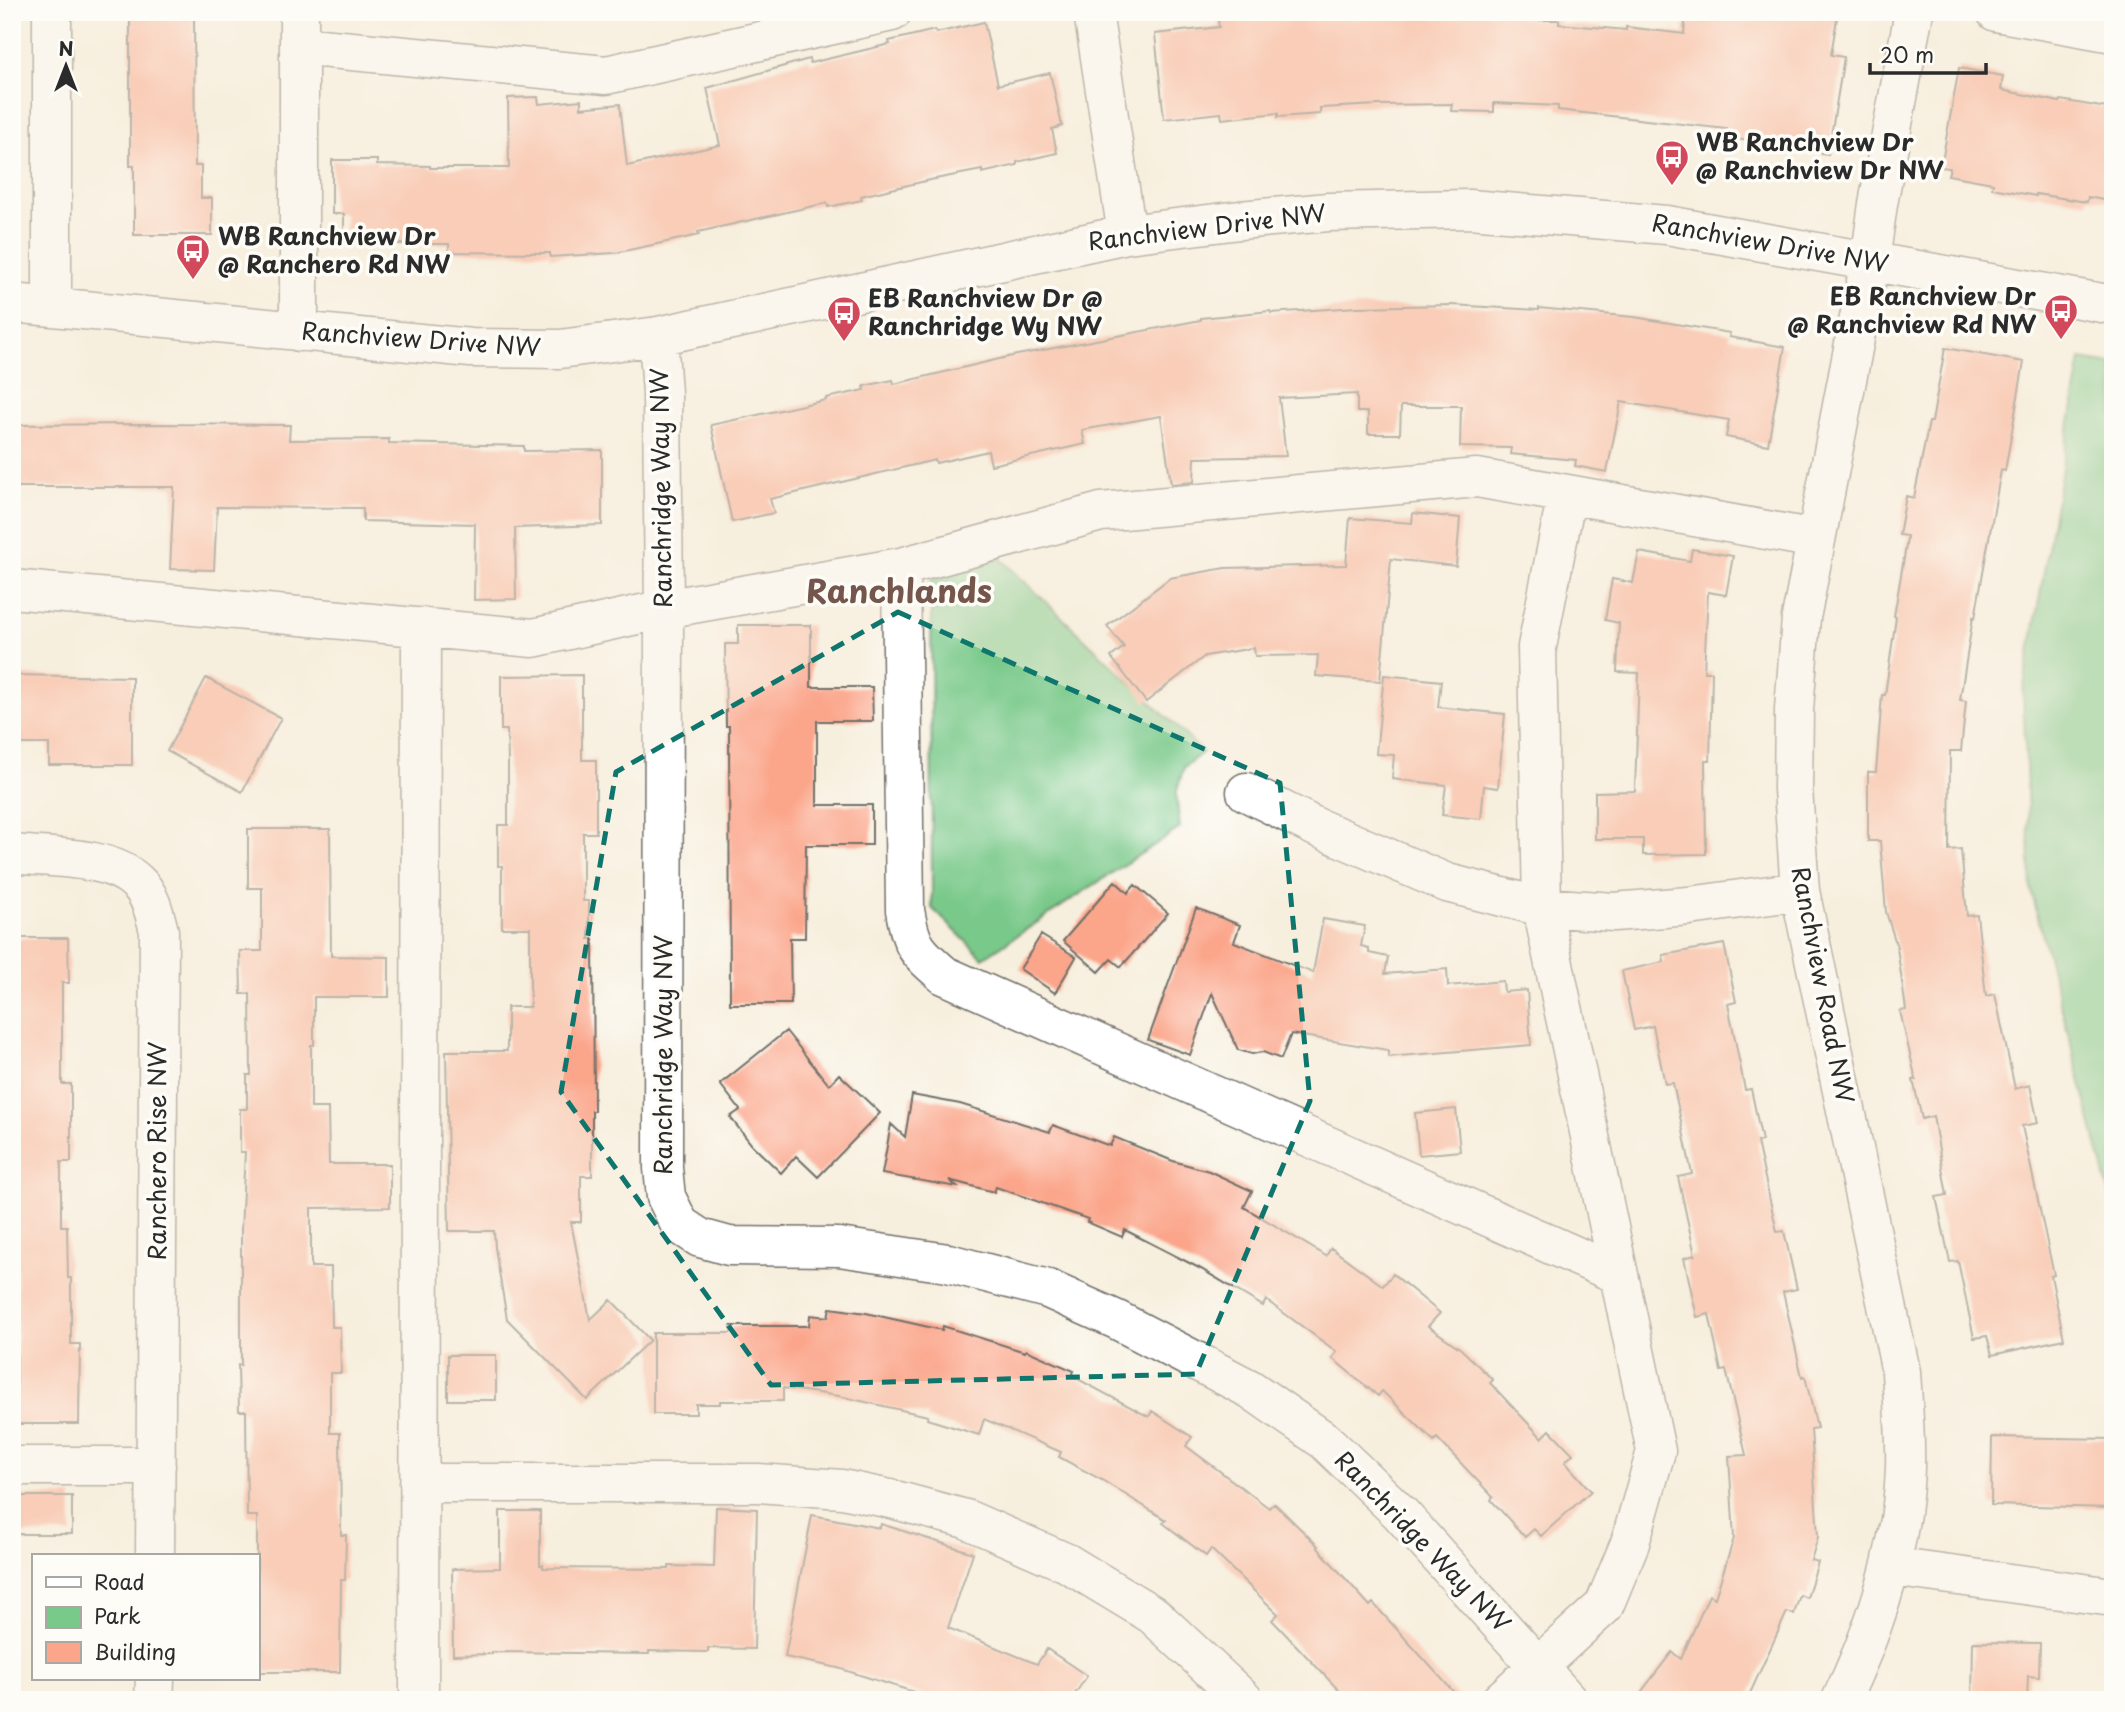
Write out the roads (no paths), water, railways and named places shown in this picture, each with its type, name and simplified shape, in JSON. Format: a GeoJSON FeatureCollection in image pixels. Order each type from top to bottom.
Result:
{"type":"FeatureCollection","features":[{"type":"Feature","properties":{"kind":"street"},"geometry":{"type":"LineString","coordinates":[[52,12],[52,307]]}},
{"type":"Feature","properties":{"kind":"street"},"geometry":{"type":"LineString","coordinates":[[299,332],[299,29],[606,75],[892,12]]}},
{"type":"Feature","properties":{"kind":"street"},"geometry":{"type":"LineString","coordinates":[[1094,12],[1127,234]]}},
{"type":"Feature","properties":{"kind":"street","name":"Ranchview Road NW"},"geometry":{"type":"LineString","coordinates":[[1841,1700],[1878,1613],[1891,1567],[1905,1470],[1906,1421],[1901,1372],[1800,891],[1793,789],[1794,710],[1801,618],[1870,261],[1914,12]]}},
{"type":"Feature","properties":{"kind":"street"},"geometry":{"type":"LineString","coordinates":[[1996,12],[2113,33]]}},
{"type":"Feature","properties":{"kind":"street","name":"Ranchview Drive NW"},"geometry":{"type":"LineString","coordinates":[[12,303],[471,348],[560,349],[658,336],[1127,234],[1328,212],[1469,209],[1667,225],[2113,305]]}},
{"type":"Feature","properties":{"kind":"street","name":"Ranchridge Way NW"},"geometry":{"type":"LineString","coordinates":[[658,336],[662,393],[664,609],[663,1168],[666,1197],[680,1225],[700,1238],[729,1245],[839,1247],[948,1263],[1048,1289],[1117,1320],[1250,1389],[1325,1441],[1400,1513],[1568,1700]]}},
{"type":"Feature","properties":{"kind":"street"},"geometry":{"type":"LineString","coordinates":[[12,589],[533,638],[664,609],[901,567],[1101,512],[1476,478],[1816,539]]}},
{"type":"Feature","properties":{"kind":"street"},"geometry":{"type":"LineString","coordinates":[[1501,1700],[1604,1606],[1630,1543],[1656,1451],[1542,907],[1537,647],[1567,494]]}},
{"type":"Feature","properties":{"kind":"street"},"geometry":{"type":"LineString","coordinates":[[901,567],[905,910],[909,937],[923,957],[944,975],[1619,1275]]}},
{"type":"Feature","properties":{"kind":"street"},"geometry":{"type":"LineString","coordinates":[[419,1700],[421,627]]}},
{"type":"Feature","properties":{"kind":"street"},"geometry":{"type":"LineString","coordinates":[[1246,792],[1316,827],[1447,883],[1542,907],[1614,912],[1689,906],[1800,891]]}},
{"type":"Feature","properties":{"kind":"street","name":"Ranchero Rise NW"},"geometry":{"type":"LineString","coordinates":[[12,854],[100,863],[124,872],[139,883],[153,909],[159,931],[155,1554]]}},
{"type":"Feature","properties":{"kind":"street"},"geometry":{"type":"LineString","coordinates":[[12,1466],[156,1466]]}},
{"type":"Feature","properties":{"kind":"street"},"geometry":{"type":"LineString","coordinates":[[419,1483],[758,1483],[842,1489],[895,1500],[966,1519],[1067,1563],[1153,1615],[1244,1700]]}},
{"type":"Feature","properties":{"kind":"street"},"geometry":{"type":"LineString","coordinates":[[1891,1567],[2113,1597]]}},
{"type":"Feature","properties":{"kind":"street"},"geometry":{"type":"LineString","coordinates":[[154,1700],[155,1680]]}},
{"type":"Feature","properties":{"kind":"place","name":"WB Ranchview Dr @ Ranchview Dr NW"},"geometry":{"type":"Point","coordinates":[1672,187]}},
{"type":"Feature","properties":{"kind":"place","name":"WB Ranchview Dr @ Ranchero Rd NW"},"geometry":{"type":"Point","coordinates":[193,281]}},
{"type":"Feature","properties":{"kind":"place","name":"EB Ranchview Dr @ Ranchview Rd NW"},"geometry":{"type":"Point","coordinates":[2061,341]}},
{"type":"Feature","properties":{"kind":"place","name":"EB Ranchview Dr @ Ranchridge Wy NW"},"geometry":{"type":"Point","coordinates":[844,343]}},
{"type":"Feature","properties":{"kind":"district","name":"Ranchlands"},"geometry":{"type":"Point","coordinates":[899,592]}}]}
